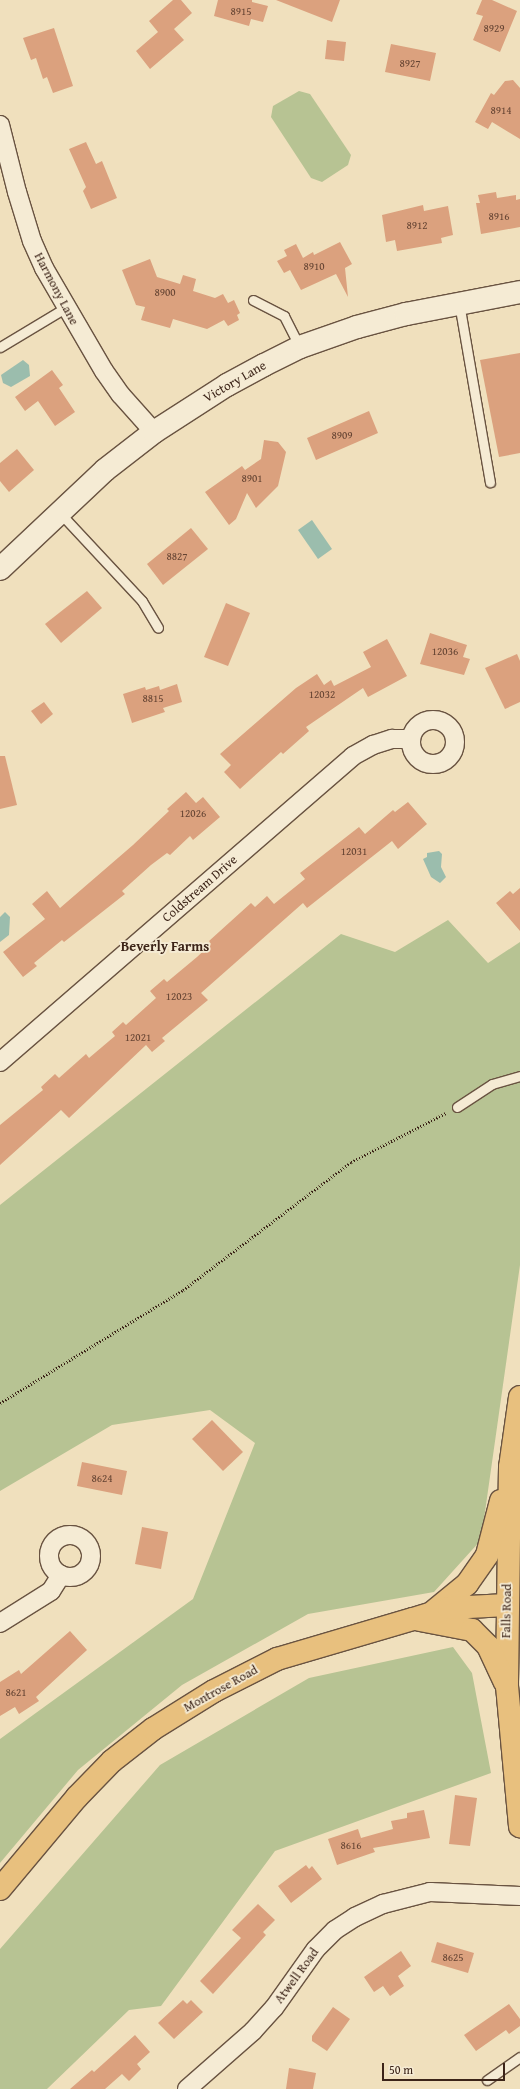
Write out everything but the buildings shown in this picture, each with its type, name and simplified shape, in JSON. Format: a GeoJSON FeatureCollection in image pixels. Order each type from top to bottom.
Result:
{"type":"FeatureCollection","features":[{"type":"Feature","properties":{"kind":"main road","name":"Falls Road"},"geometry":{"type":"LineString","coordinates":[[520,1397],[517,1434],[510,1467],[507,1605],[507,1686],[509,1735],[520,1826]]}},
{"type":"Feature","properties":{"kind":"main road"},"geometry":{"type":"LineString","coordinates":[[422,1616],[467,1584],[487,1555],[510,1467]]}},
{"type":"Feature","properties":{"kind":"main road","name":"Montrose Road"},"geometry":{"type":"LineString","coordinates":[[0,1889],[77,1797],[112,1761],[154,1729],[214,1691],[277,1659],[449,1608],[507,1605]]}},
{"type":"Feature","properties":{"kind":"main road"},"geometry":{"type":"LineString","coordinates":[[422,1616],[472,1630],[488,1646],[507,1686]]}},
{"type":"Feature","properties":{"kind":"street","name":"Harmony Lane"},"geometry":{"type":"LineString","coordinates":[[0,125],[32,241],[65,308],[121,395],[154,432]]}},
{"type":"Feature","properties":{"kind":"street","name":"Victory Lane"},"geometry":{"type":"LineString","coordinates":[[0,569],[105,470],[154,432],[227,385],[300,347],[357,327],[459,303],[520,292]]}},
{"type":"Feature","properties":{"kind":"street","name":"Coldstream Drive"},"geometry":{"type":"LineString","coordinates":[[0,1062],[353,756],[373,745],[392,739],[411,739]]}},
{"type":"Feature","properties":{"kind":"street"},"geometry":{"type":"LineString","coordinates":[[0,1623],[51,1591],[61,1575]]}},
{"type":"Feature","properties":{"kind":"street","name":"Atwell Road"},"geometry":{"type":"LineString","coordinates":[[195,2086],[274,2008],[316,1949],[335,1930],[355,1917],[383,1904],[430,1892],[520,1896]]}},
{"type":"Feature","properties":{"kind":"lane"},"geometry":{"type":"LineString","coordinates":[[253,300],[284,316],[300,347]]}},
{"type":"Feature","properties":{"kind":"lane"},"geometry":{"type":"LineString","coordinates":[[459,303],[490,482]]}},
{"type":"Feature","properties":{"kind":"lane"},"geometry":{"type":"LineString","coordinates":[[0,347],[65,308]]}},
{"type":"Feature","properties":{"kind":"lane"},"geometry":{"type":"LineString","coordinates":[[59,512],[142,601],[158,628]]}},
{"type":"Feature","properties":{"kind":"lane"},"geometry":{"type":"LineString","coordinates":[[457,1107],[492,1084],[520,1076]]}},
{"type":"Feature","properties":{"kind":"lane"},"geometry":{"type":"LineString","coordinates":[[487,2080],[520,2057]]}},
{"type":"Feature","properties":{"kind":"path"},"geometry":{"type":"LineString","coordinates":[[0,1403],[183,1290],[351,1162],[457,1107]]}},
{"type":"Feature","properties":{"kind":"green space"},"geometry":{"type":"Polygon","coordinates":[[[299,91],[310,94],[351,155],[348,165],[322,182],[311,178],[271,117],[273,106],[299,91]]]}},
{"type":"Feature","properties":{"kind":"green space"},"geometry":{"type":"Polygon","coordinates":[[[448,920],[488,963],[520,942],[520,1265],[481,1540],[434,1592],[308,1614],[182,1685],[78,1770],[0,1863],[0,1739],[193,1599],[255,1443],[210,1410],[112,1425],[0,1491],[0,1205],[341,934],[395,952],[448,920]]]}},
{"type":"Feature","properties":{"kind":"green space"},"geometry":{"type":"Polygon","coordinates":[[[453,1647],[472,1673],[491,1773],[275,1851],[161,2006],[129,2010],[47,2089],[0,2089],[0,1949],[160,1765],[309,1678],[453,1647]]]}},
{"type":"Feature","properties":{"kind":"shaded area"},"geometry":{"type":"Polygon","coordinates":[[[23,360],[29,365],[30,376],[11,387],[3,383],[1,375],[23,360]]]}},
{"type":"Feature","properties":{"kind":"shaded area"},"geometry":{"type":"Polygon","coordinates":[[[312,520],[332,549],[318,559],[298,530],[312,520]]]}},
{"type":"Feature","properties":{"kind":"shaded area"},"geometry":{"type":"Polygon","coordinates":[[[439,851],[442,854],[441,867],[446,877],[440,883],[431,877],[423,859],[427,857],[427,853],[439,851]]]}},
{"type":"Feature","properties":{"kind":"shaded area"},"geometry":{"type":"Polygon","coordinates":[[[5,912],[10,917],[9,935],[0,942],[0,917],[5,912]]]}},
{"type":"Feature","properties":{"kind":"district","name":"Beverly Farms"},"geometry":{"type":"Point","coordinates":[165,946]}}]}
